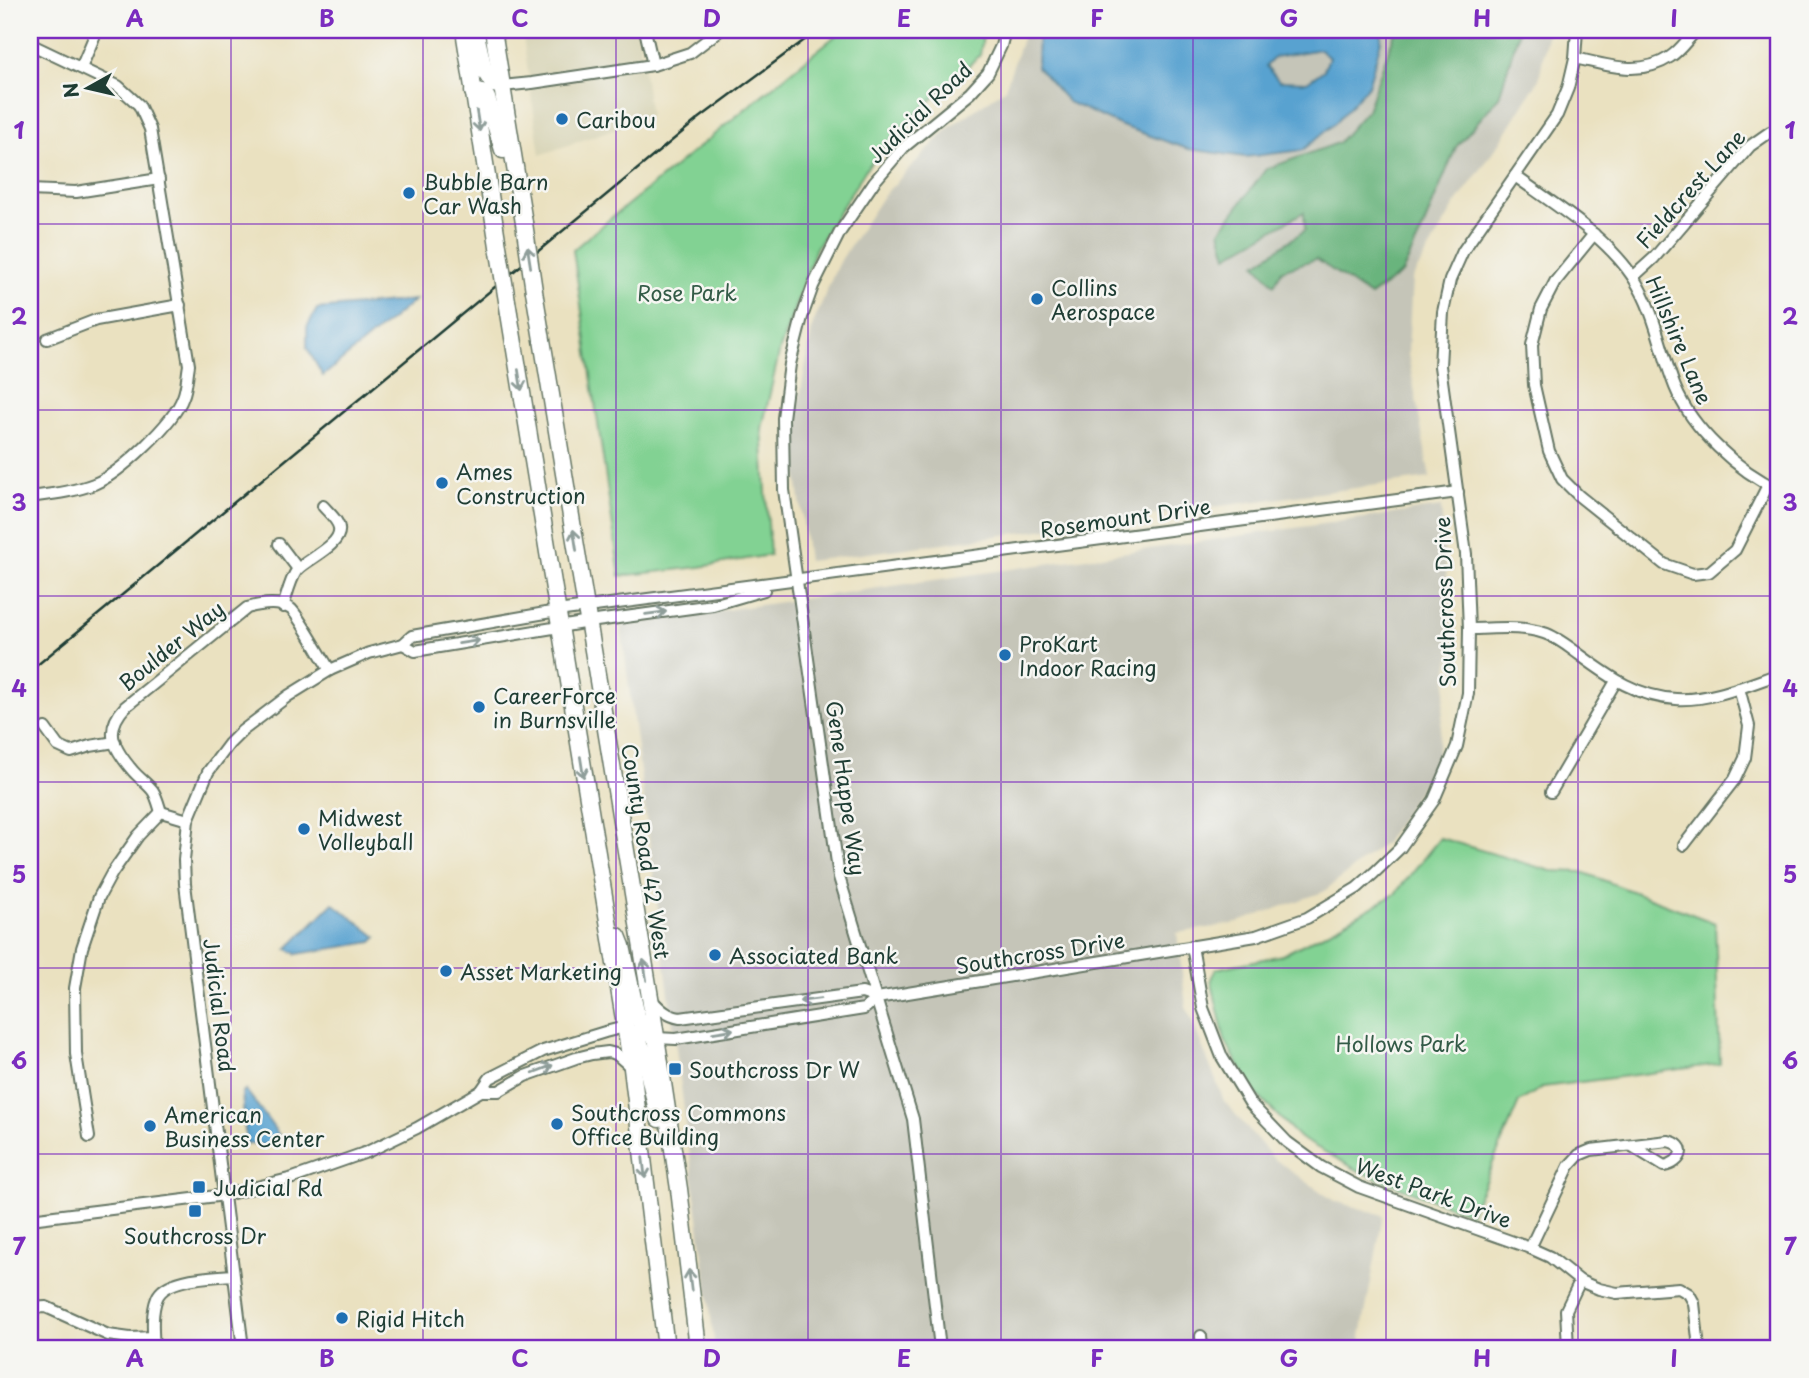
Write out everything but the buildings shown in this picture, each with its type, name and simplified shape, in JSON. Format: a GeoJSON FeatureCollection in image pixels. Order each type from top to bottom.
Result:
{"type":"FeatureCollection","features":[{"type":"Feature","properties":{"kind":"highway"},"geometry":{"type":"LineString","coordinates":[[464,30],[632,1068],[666,1348]]}},
{"type":"Feature","properties":{"kind":"highway"},"geometry":{"type":"LineString","coordinates":[[475,30],[484,70],[493,84],[502,86]]}},
{"type":"Feature","properties":{"kind":"highway","name":"County Road 42 West"},"geometry":{"type":"LineString","coordinates":[[493,30],[650,997],[679,1189],[698,1348]]}},
{"type":"Feature","properties":{"kind":"highway"},"geometry":{"type":"LineString","coordinates":[[474,92],[482,93],[492,108],[524,223]]}},
{"type":"Feature","properties":{"kind":"highway"},"geometry":{"type":"LineString","coordinates":[[604,902],[622,946],[637,1017],[656,1038]]}},
{"type":"Feature","properties":{"kind":"highway"},"geometry":{"type":"LineString","coordinates":[[625,1027],[643,1050],[658,1117],[679,1189]]}},
{"type":"Feature","properties":{"kind":"street"},"geometry":{"type":"LineString","coordinates":[[81,68],[97,30]]}},
{"type":"Feature","properties":{"kind":"street"},"geometry":{"type":"LineString","coordinates":[[645,30],[653,65]]}},
{"type":"Feature","properties":{"kind":"street"},"geometry":{"type":"LineString","coordinates":[[502,86],[653,65],[690,53],[720,30]]}},
{"type":"Feature","properties":{"kind":"street","name":"Judicial Road"},"geometry":{"type":"LineString","coordinates":[[797,581],[784,490],[783,418],[790,364],[813,286],[840,232],[874,182],[904,147],[970,93],[988,73],[1001,46],[1005,30]]}},
{"type":"Feature","properties":{"kind":"street","name":"Southcross Drive"},"geometry":{"type":"LineString","coordinates":[[650,997],[661,1011],[680,1018],[862,993],[877,998],[1256,936],[1307,918],[1357,888],[1400,848],[1434,800],[1457,746],[1468,693],[1466,554],[1440,366],[1443,312],[1450,280],[1463,251],[1557,115],[1568,88],[1575,58],[1577,30]]}},
{"type":"Feature","properties":{"kind":"street"},"geometry":{"type":"LineString","coordinates":[[1575,58],[1626,69],[1651,67],[1672,56],[1697,30]]}},
{"type":"Feature","properties":{"kind":"street"},"geometry":{"type":"LineString","coordinates":[[30,44],[118,86],[139,105],[150,129],[189,365],[183,397],[167,425],[120,468],[98,482],[75,491],[30,497]]}},
{"type":"Feature","properties":{"kind":"street","name":"Fieldcrest Lane"},"geometry":{"type":"LineString","coordinates":[[1633,277],[1654,258],[1750,146],[1770,132],[1779,132]]}},
{"type":"Feature","properties":{"kind":"street","name":"Hillshire Lane"},"geometry":{"type":"LineString","coordinates":[[1516,176],[1594,234],[1614,253],[1633,277],[1654,317],[1675,386],[1688,414],[1720,451],[1774,487]]}},
{"type":"Feature","properties":{"kind":"street"},"geometry":{"type":"LineString","coordinates":[[30,190],[76,192],[159,179]]}},
{"type":"Feature","properties":{"kind":"street"},"geometry":{"type":"LineString","coordinates":[[1594,234],[1555,282],[1541,309],[1532,345],[1534,385],[1549,451],[1563,479],[1579,496],[1664,564],[1693,574],[1709,572],[1735,550],[1774,487]]}},
{"type":"Feature","properties":{"kind":"street"},"geometry":{"type":"LineString","coordinates":[[47,339],[96,320],[180,305]]}},
{"type":"Feature","properties":{"kind":"street","name":"Rosemount Drive"},"geometry":{"type":"LineString","coordinates":[[587,615],[797,581],[1458,492]]}},
{"type":"Feature","properties":{"kind":"street"},"geometry":{"type":"LineString","coordinates":[[323,506],[336,521],[338,536],[298,569],[283,607],[292,610],[330,670]]}},
{"type":"Feature","properties":{"kind":"street"},"geometry":{"type":"LineString","coordinates":[[279,544],[298,569]]}},
{"type":"Feature","properties":{"kind":"street","name":"Gene Happe Way"},"geometry":{"type":"LineString","coordinates":[[797,581],[839,877],[913,1119],[940,1348]]}},
{"type":"Feature","properties":{"kind":"street","name":"Boulder Way"},"geometry":{"type":"LineString","coordinates":[[114,742],[111,730],[125,707],[247,608],[261,604],[283,607]]}},
{"type":"Feature","properties":{"kind":"street","name":"Judicial Road"},"geometry":{"type":"LineString","coordinates":[[243,1348],[185,884],[184,860],[188,820],[208,772],[242,731],[288,696],[330,670],[369,653],[403,645],[412,636],[587,615]]}},
{"type":"Feature","properties":{"kind":"street"},"geometry":{"type":"LineString","coordinates":[[1469,629],[1520,628],[1545,633],[1564,643],[1616,681],[1644,694],[1676,699],[1705,697],[1779,674]]}},
{"type":"Feature","properties":{"kind":"street"},"geometry":{"type":"LineString","coordinates":[[1551,792],[1616,681]]}},
{"type":"Feature","properties":{"kind":"street"},"geometry":{"type":"LineString","coordinates":[[1684,845],[1735,779],[1745,758],[1749,726],[1739,688]]}},
{"type":"Feature","properties":{"kind":"street"},"geometry":{"type":"LineString","coordinates":[[45,728],[58,746],[71,752],[114,742],[132,769],[154,792],[161,813]]}},
{"type":"Feature","properties":{"kind":"street"},"geometry":{"type":"LineString","coordinates":[[161,813],[188,820]]}},
{"type":"Feature","properties":{"kind":"street"},"geometry":{"type":"LineString","coordinates":[[89,1136],[76,1054],[75,988],[82,948],[99,897],[112,873],[138,835],[161,813]]}},
{"type":"Feature","properties":{"kind":"street","name":"West Park Drive"},"geometry":{"type":"LineString","coordinates":[[1192,946],[1203,1008],[1222,1057],[1251,1103],[1287,1142],[1321,1167],[1359,1187],[1530,1248],[1550,1257],[1580,1280],[1599,1289],[1617,1293],[1679,1289],[1689,1294],[1694,1303],[1699,1348]]}},
{"type":"Feature","properties":{"kind":"street","name":"Southcross Drive"},"geometry":{"type":"LineString","coordinates":[[656,1038],[676,1039],[864,1009],[877,998]]}},
{"type":"Feature","properties":{"kind":"street"},"geometry":{"type":"LineString","coordinates":[[30,1219],[225,1195],[293,1178],[367,1152],[417,1128],[481,1091],[490,1078],[543,1051],[625,1027]]}},
{"type":"Feature","properties":{"kind":"street"},"geometry":{"type":"LineString","coordinates":[[481,1091],[499,1091],[537,1072],[592,1054],[616,1054],[632,1068]]}},
{"type":"Feature","properties":{"kind":"street"},"geometry":{"type":"LineString","coordinates":[[1530,1248],[1569,1166],[1580,1155],[1591,1150],[1632,1146]]}},
{"type":"Feature","properties":{"kind":"street"},"geometry":{"type":"LineString","coordinates":[[30,1308],[46,1307],[108,1335],[154,1343],[153,1320],[157,1297],[165,1288],[180,1282],[233,1275]]}},
{"type":"Feature","properties":{"kind":"street"},"geometry":{"type":"LineString","coordinates":[[1568,1348],[1566,1310],[1580,1280]]}},
{"type":"Feature","properties":{"kind":"street"},"geometry":{"type":"LineString","coordinates":[[1200,1336],[1202,1348]]}},
{"type":"Feature","properties":{"kind":"shaded area"},"geometry":{"type":"Polygon","coordinates":[[[522,30],[638,30],[650,116],[540,155],[522,30]]]}},
{"type":"Feature","properties":{"kind":"shaded area"},"geometry":{"type":"Polygon","coordinates":[[[1025,30],[1548,30],[1539,79],[1499,144],[1455,205],[1412,279],[1408,354],[1430,478],[808,561],[796,469],[797,413],[813,324],[837,266],[883,196],[950,127],[1005,89],[1025,30]]]}},
{"type":"Feature","properties":{"kind":"shaded area"},"geometry":{"type":"Polygon","coordinates":[[[1441,507],[1452,642],[1436,763],[1385,843],[1323,892],[1233,924],[1177,933],[1186,1006],[1224,1101],[1273,1158],[1334,1201],[1383,1215],[1361,1336],[1363,1348],[715,1348],[621,625],[1441,507]]]}},
{"type":"Feature","properties":{"kind":"green space","name":"Rose Park"},"geometry":{"type":"Polygon","coordinates":[[[843,30],[984,30],[980,55],[898,131],[866,169],[816,248],[780,349],[762,428],[770,555],[700,567],[620,576],[573,250],[843,30]]]}},
{"type":"Feature","properties":{"kind":"green space"},"geometry":{"type":"Polygon","coordinates":[[[1413,30],[1519,30],[1499,97],[1456,147],[1402,273],[1370,296],[1316,259],[1282,270],[1274,285],[1256,264],[1305,230],[1304,212],[1227,256],[1220,231],[1266,169],[1338,143],[1367,110],[1395,33],[1413,30]]]}},
{"type":"Feature","properties":{"kind":"green space","name":"Hollows Park"},"geometry":{"type":"Polygon","coordinates":[[[1440,838],[1551,871],[1582,872],[1715,923],[1720,1064],[1543,1087],[1519,1102],[1470,1214],[1361,1172],[1300,1138],[1253,1091],[1225,1041],[1211,979],[1216,969],[1282,955],[1395,894],[1440,838]]]}},
{"type":"Feature","properties":{"kind":"water"},"geometry":{"type":"Polygon","coordinates":[[[1042,30],[1382,30],[1368,86],[1336,122],[1303,150],[1245,157],[1188,149],[1122,126],[1068,102],[1037,67],[1038,34],[1042,30]],[[1320,49],[1275,57],[1266,66],[1279,81],[1307,82],[1324,70],[1329,58],[1320,49]]]}},
{"type":"Feature","properties":{"kind":"water"},"geometry":{"type":"Polygon","coordinates":[[[415,300],[323,376],[307,348],[307,327],[317,309],[415,300]]]}},
{"type":"Feature","properties":{"kind":"water"},"geometry":{"type":"Polygon","coordinates":[[[333,903],[377,937],[372,942],[297,954],[287,949],[333,903]]]}},
{"type":"Feature","properties":{"kind":"water"},"geometry":{"type":"Polygon","coordinates":[[[246,1090],[282,1142],[264,1145],[246,1143],[242,1092],[246,1090]]]}},
{"type":"Feature","properties":{"kind":"railway"},"geometry":{"type":"LineString","coordinates":[[30,671],[697,120],[818,30]]}},
{"type":"Feature","properties":{"kind":"place","name":"Caribou"},"geometry":{"type":"Point","coordinates":[562,119]}},
{"type":"Feature","properties":{"kind":"place","name":"Bubble Barn Car Wash"},"geometry":{"type":"Point","coordinates":[409,193]}},
{"type":"Feature","properties":{"kind":"place","name":"Collins Aerospace"},"geometry":{"type":"Point","coordinates":[1037,299]}},
{"type":"Feature","properties":{"kind":"place","name":"Ames Construction"},"geometry":{"type":"Point","coordinates":[442,483]}},
{"type":"Feature","properties":{"kind":"place","name":"ProKart Indoor Racing"},"geometry":{"type":"Point","coordinates":[1005,655]}},
{"type":"Feature","properties":{"kind":"place","name":"CareerForce in Burnsville"},"geometry":{"type":"Point","coordinates":[479,707]}},
{"type":"Feature","properties":{"kind":"place","name":"Midwest Volleyball"},"geometry":{"type":"Point","coordinates":[304,829]}},
{"type":"Feature","properties":{"kind":"place","name":"Associated Bank"},"geometry":{"type":"Point","coordinates":[715,955]}},
{"type":"Feature","properties":{"kind":"place","name":"Asset Marketing"},"geometry":{"type":"Point","coordinates":[446,971]}},
{"type":"Feature","properties":{"kind":"place","name":"Southcross Dr W"},"geometry":{"type":"Point","coordinates":[675,1069]}},
{"type":"Feature","properties":{"kind":"place","name":"Southcross Commons Office Building"},"geometry":{"type":"Point","coordinates":[557,1124]}},
{"type":"Feature","properties":{"kind":"place","name":"American Business Center"},"geometry":{"type":"Point","coordinates":[150,1126]}},
{"type":"Feature","properties":{"kind":"place","name":"Judicial Rd"},"geometry":{"type":"Point","coordinates":[199,1187]}},
{"type":"Feature","properties":{"kind":"place","name":"Southcross Dr"},"geometry":{"type":"Point","coordinates":[195,1211]}},
{"type":"Feature","properties":{"kind":"place","name":"Rigid Hitch"},"geometry":{"type":"Point","coordinates":[342,1318]}}]}
